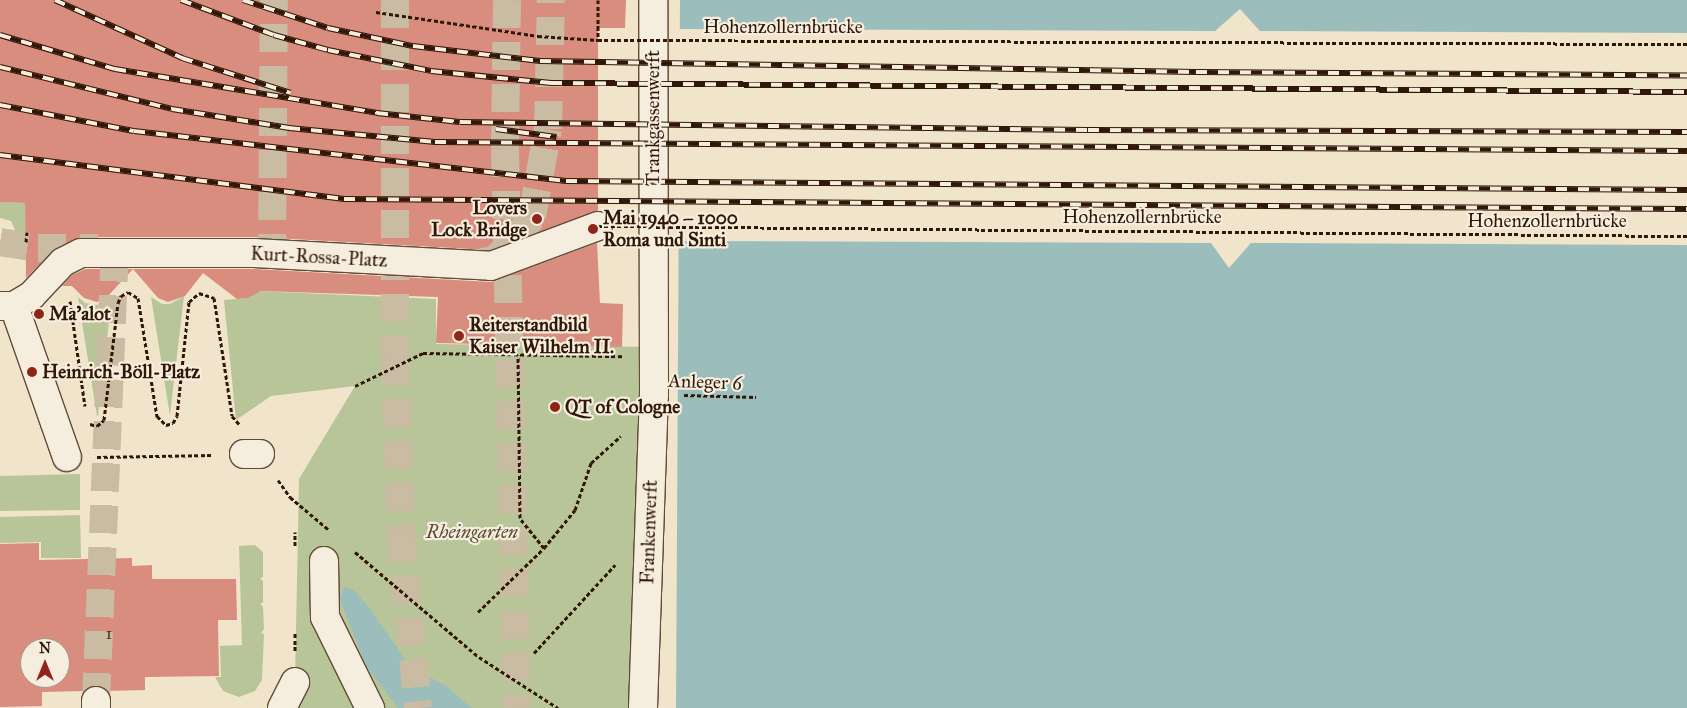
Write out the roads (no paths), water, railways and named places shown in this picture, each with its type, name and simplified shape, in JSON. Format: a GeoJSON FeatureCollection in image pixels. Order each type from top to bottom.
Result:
{"type":"FeatureCollection","features":[{"type":"Feature","properties":{"kind":"street","name":"Trankgassenwerft"},"geometry":{"type":"LineString","coordinates":[[653,0],[654,356]]}},
{"type":"Feature","properties":{"kind":"street","name":"Kurt-Rossa-Platz"},"geometry":{"type":"LineString","coordinates":[[7,306],[44,282],[63,262],[81,253],[254,253],[491,266],[598,226]]}},
{"type":"Feature","properties":{"kind":"street"},"geometry":{"type":"LineString","coordinates":[[7,306],[67,457]]}},
{"type":"Feature","properties":{"kind":"street","name":"Frankenwerft"},"geometry":{"type":"LineString","coordinates":[[643,708],[654,356]]}},
{"type":"Feature","properties":{"kind":"street"},"geometry":{"type":"LineString","coordinates":[[324,561],[325,617],[370,708]]}},
{"type":"Feature","properties":{"kind":"street"},"geometry":{"type":"LineString","coordinates":[[282,708],[295,682]]}},
{"type":"Feature","properties":{"kind":"water"},"geometry":{"type":"Polygon","coordinates":[[[680,0],[1687,0],[1687,708],[676,708],[680,0]],[[1240,9],[1215,31],[1211,243],[1229,268],[1251,243],[1260,31],[1240,9]]]}},
{"type":"Feature","properties":{"kind":"water"},"geometry":{"type":"Polygon","coordinates":[[[344,587],[354,590],[370,609],[410,666],[446,686],[472,708],[398,708],[366,666],[339,597],[344,587]]]}},
{"type":"Feature","properties":{"kind":"tunnel"},"geometry":{"type":"LineString","coordinates":[[272,262],[274,0]]}},
{"type":"Feature","properties":{"kind":"tunnel"},"geometry":{"type":"LineString","coordinates":[[395,0],[395,357],[401,534],[418,708]]}},
{"type":"Feature","properties":{"kind":"tunnel"},"geometry":{"type":"LineString","coordinates":[[507,0],[505,149],[517,708]]}},
{"type":"Feature","properties":{"kind":"tunnel"},"geometry":{"type":"LineString","coordinates":[[482,262],[494,260],[515,241],[532,217],[548,129],[551,0]]}},
{"type":"Feature","properties":{"kind":"tunnel"},"geometry":{"type":"LineString","coordinates":[[0,242],[38,248],[98,248]]}},
{"type":"Feature","properties":{"kind":"tunnel"},"geometry":{"type":"LineString","coordinates":[[96,701],[115,248]]}},
{"type":"Feature","properties":{"kind":"railway"},"geometry":{"type":"LineString","coordinates":[[55,0],[182,58],[291,93]]}},
{"type":"Feature","properties":{"kind":"railway"},"geometry":{"type":"LineString","coordinates":[[181,0],[274,35],[328,50],[431,71],[551,83],[1687,92]]}},
{"type":"Feature","properties":{"kind":"railway"},"geometry":{"type":"LineString","coordinates":[[243,0],[328,28],[413,46],[540,61],[1196,72],[1687,75]]}},
{"type":"Feature","properties":{"kind":"railway"},"geometry":{"type":"LineString","coordinates":[[0,35],[115,69],[377,113],[460,122],[1088,130],[1687,132]]}},
{"type":"Feature","properties":{"kind":"railway"},"geometry":{"type":"LineString","coordinates":[[0,67],[172,109],[289,128],[435,142],[1687,151]]}},
{"type":"Feature","properties":{"kind":"railway"},"geometry":{"type":"LineString","coordinates":[[0,105],[134,131],[566,181],[1687,190]]}},
{"type":"Feature","properties":{"kind":"railway"},"geometry":{"type":"LineString","coordinates":[[496,129],[556,137]]}},
{"type":"Feature","properties":{"kind":"railway"},"geometry":{"type":"LineString","coordinates":[[0,155],[344,199],[1687,209]]}},
{"type":"Feature","properties":{"kind":"place","name":"Lovers Lock Bridge"},"geometry":{"type":"Point","coordinates":[537,219]}},
{"type":"Feature","properties":{"kind":"place","name":"Mai 1940 – 1000 Roma und Sinti"},"geometry":{"type":"Point","coordinates":[593,229]}},
{"type":"Feature","properties":{"kind":"place","name":"Ma'alot"},"geometry":{"type":"Point","coordinates":[39,314]}},
{"type":"Feature","properties":{"kind":"place","name":"Reiterstandbild Kaiser Wilhelm II."},"geometry":{"type":"Point","coordinates":[459,336]}},
{"type":"Feature","properties":{"kind":"place","name":"Heinrich-Böll-Platz"},"geometry":{"type":"Point","coordinates":[32,372]}},
{"type":"Feature","properties":{"kind":"place","name":"QT of Cologne"},"geometry":{"type":"Point","coordinates":[555,407]}},
{"type":"Feature","properties":{"kind":"park label","name":"Rheingarten"},"geometry":{"type":"Point","coordinates":[472,532]}}]}
